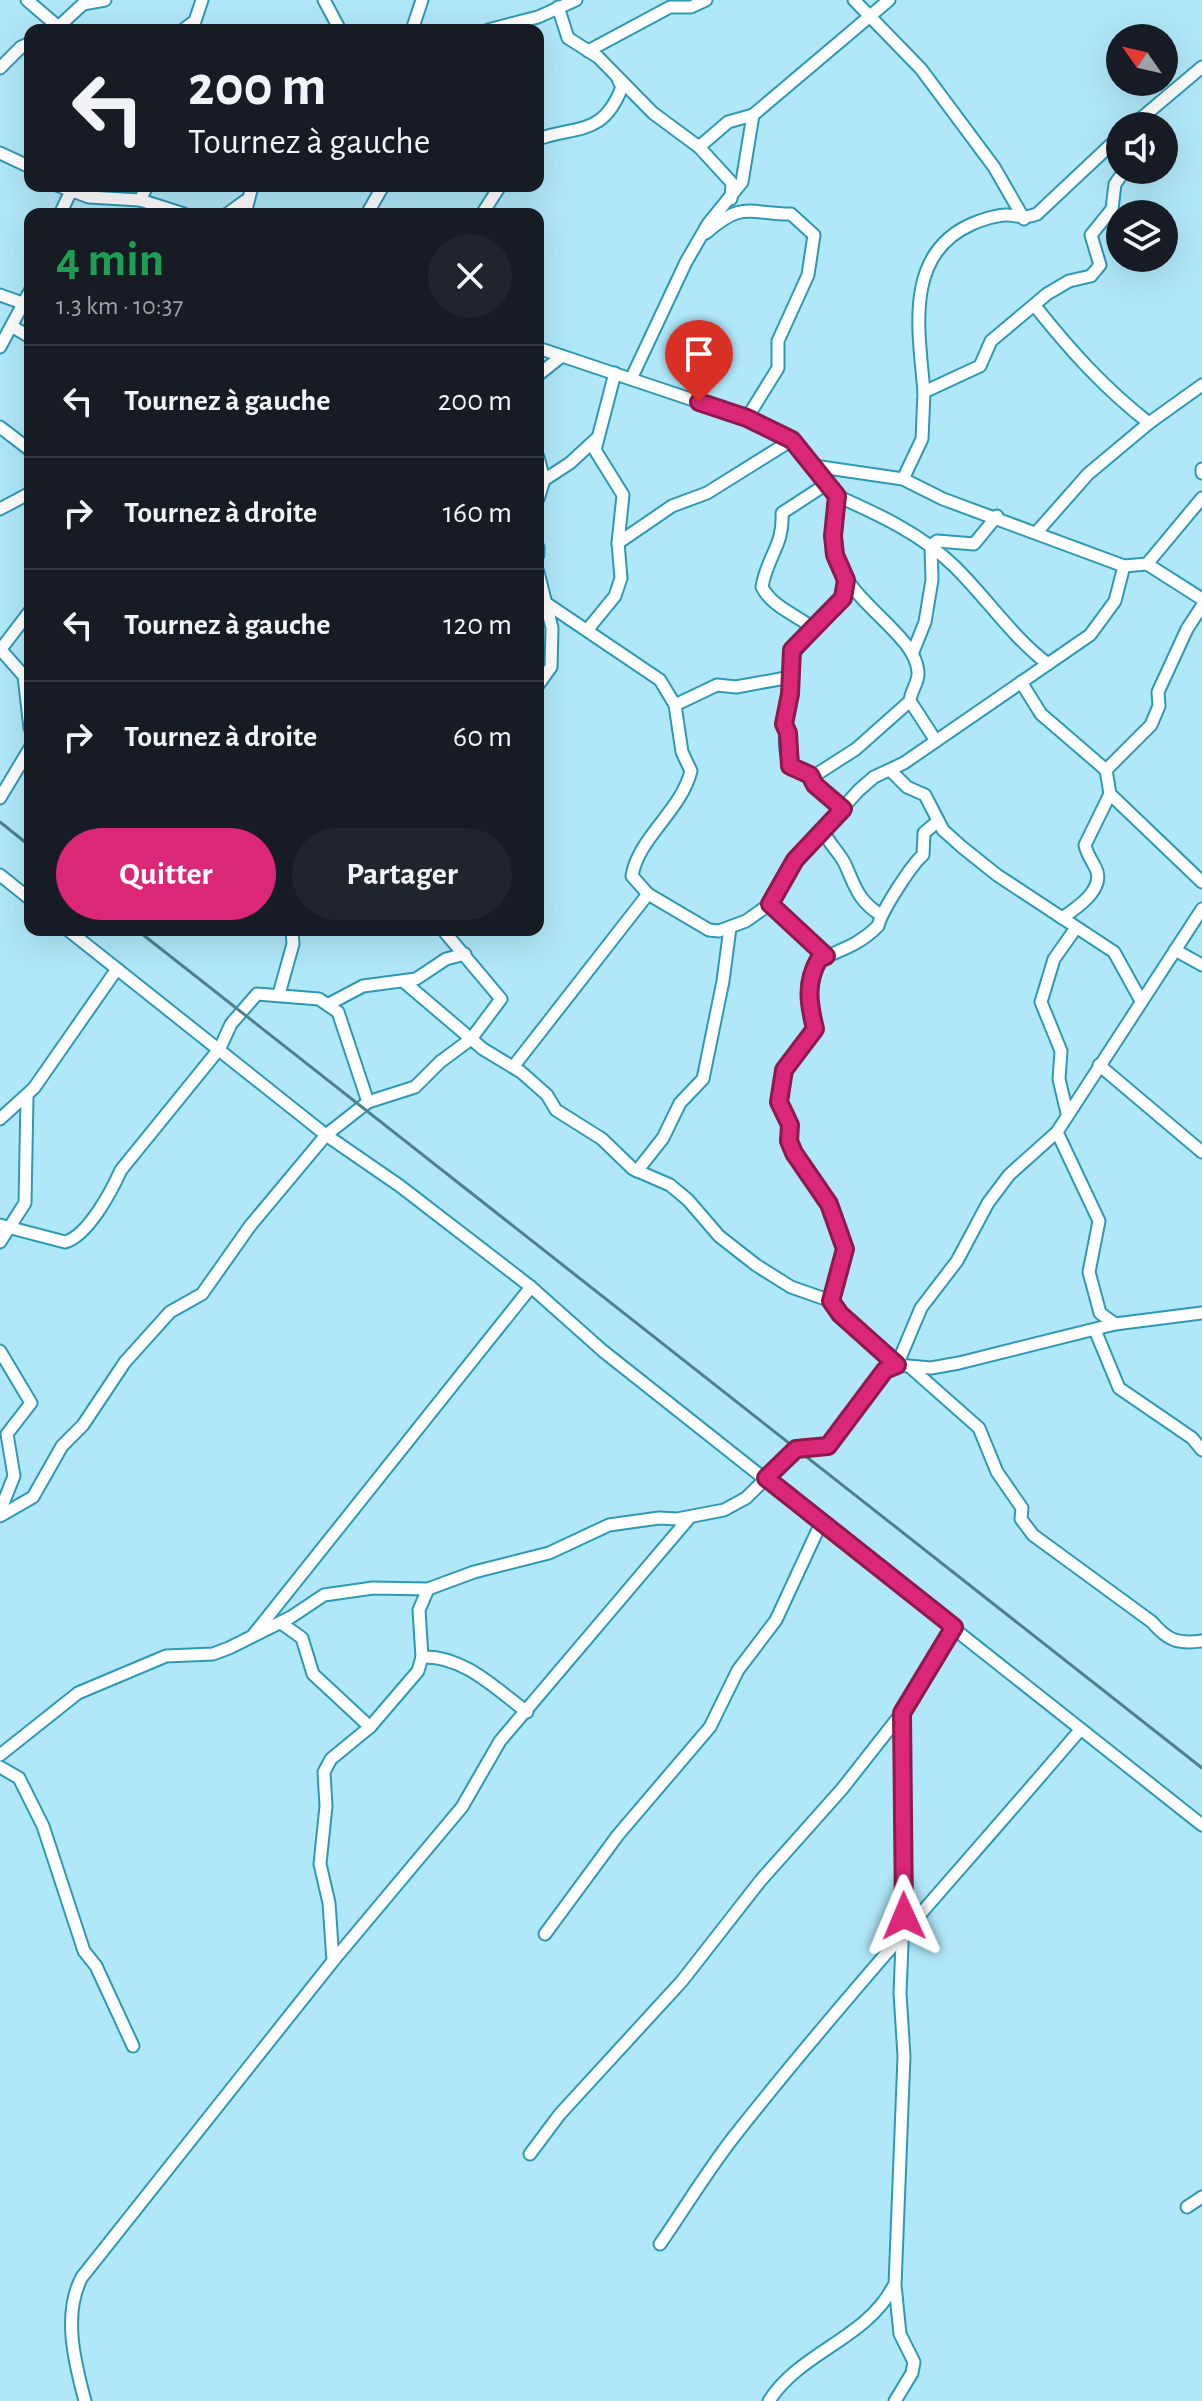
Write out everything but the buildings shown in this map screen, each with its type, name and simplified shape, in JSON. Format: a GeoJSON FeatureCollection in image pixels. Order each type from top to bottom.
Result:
{"type":"FeatureCollection","features":[{"type":"Feature","properties":{"kind":"street"},"geometry":{"type":"LineString","coordinates":[[27,0],[53,24]]}},
{"type":"Feature","properties":{"kind":"street"},"geometry":{"type":"LineString","coordinates":[[64,24],[83,4],[105,0]]}},
{"type":"Feature","properties":{"kind":"street"},"geometry":{"type":"LineString","coordinates":[[196,24],[202,0]]}},
{"type":"Feature","properties":{"kind":"street"},"geometry":{"type":"LineString","coordinates":[[324,0],[337,24]]}},
{"type":"Feature","properties":{"kind":"street"},"geometry":{"type":"LineString","coordinates":[[414,24],[422,0]]}},
{"type":"Feature","properties":{"kind":"street"},"geometry":{"type":"LineString","coordinates":[[511,24],[538,17],[551,5],[576,0]]}},
{"type":"Feature","properties":{"kind":"street"},"geometry":{"type":"LineString","coordinates":[[588,51],[670,7],[691,7],[706,0]]}},
{"type":"Feature","properties":{"kind":"street"},"geometry":{"type":"LineString","coordinates":[[854,0],[921,69],[994,167],[1024,219]]}},
{"type":"Feature","properties":{"kind":"street"},"geometry":{"type":"LineString","coordinates":[[699,147],[728,122],[753,115],[889,0]]}},
{"type":"Feature","properties":{"kind":"street"},"geometry":{"type":"LineString","coordinates":[[551,5],[568,38],[618,77],[653,113],[699,147],[732,183],[731,200]]}},
{"type":"Feature","properties":{"kind":"street"},"geometry":{"type":"LineString","coordinates":[[0,68],[24,46]]}},
{"type":"Feature","properties":{"kind":"street"},"geometry":{"type":"LineString","coordinates":[[1149,112],[1202,67]]}},
{"type":"Feature","properties":{"kind":"street"},"geometry":{"type":"LineString","coordinates":[[544,138],[596,125],[618,97],[622,87],[618,77]]}},
{"type":"Feature","properties":{"kind":"street"},"geometry":{"type":"LineString","coordinates":[[631,379],[686,262],[713,218],[731,200],[746,168],[753,115]]}},
{"type":"Feature","properties":{"kind":"street"},"geometry":{"type":"LineString","coordinates":[[903,479],[922,439],[924,392],[918,315],[920,283],[933,255],[954,235],[972,224],[1007,214],[1024,219],[1037,214],[1106,149]]}},
{"type":"Feature","properties":{"kind":"street"},"geometry":{"type":"LineString","coordinates":[[0,153],[24,164]]}},
{"type":"Feature","properties":{"kind":"street"},"geometry":{"type":"LineString","coordinates":[[924,392],[980,366],[991,341],[1069,281],[1085,280],[1096,271],[1099,256],[1091,235],[1112,209],[1115,184]]}},
{"type":"Feature","properties":{"kind":"street"},"geometry":{"type":"LineString","coordinates":[[75,192],[107,200],[140,200],[165,208]]}},
{"type":"Feature","properties":{"kind":"street"},"geometry":{"type":"LineString","coordinates":[[140,200],[144,192]]}},
{"type":"Feature","properties":{"kind":"street"},"geometry":{"type":"LineString","coordinates":[[245,208],[249,192]]}},
{"type":"Feature","properties":{"kind":"street"},"geometry":{"type":"LineString","coordinates":[[235,208],[245,201]]}},
{"type":"Feature","properties":{"kind":"street"},"geometry":{"type":"LineString","coordinates":[[706,233],[733,214],[755,208],[774,215],[791,214],[814,235],[808,275],[778,341],[778,368],[747,418]]}},
{"type":"Feature","properties":{"kind":"street"},"geometry":{"type":"LineString","coordinates":[[0,295],[24,304]]}},
{"type":"Feature","properties":{"kind":"street"},"geometry":{"type":"LineString","coordinates":[[0,347],[24,306]]}},
{"type":"Feature","properties":{"kind":"street"},"geometry":{"type":"LineString","coordinates":[[1035,306],[1087,370],[1149,423]]}},
{"type":"Feature","properties":{"kind":"street"},"geometry":{"type":"LineString","coordinates":[[13,327],[24,333]]}},
{"type":"Feature","properties":{"kind":"street"},"geometry":{"type":"LineString","coordinates":[[544,350],[747,418],[792,440],[837,496],[884,518],[931,546],[993,606],[1028,649],[1048,664]]}},
{"type":"Feature","properties":{"kind":"street"},"geometry":{"type":"LineString","coordinates":[[544,370],[562,356]]}},
{"type":"Feature","properties":{"kind":"street"},"geometry":{"type":"LineString","coordinates":[[588,629],[619,587],[618,543],[623,495],[600,460],[596,439],[615,373]]}},
{"type":"Feature","properties":{"kind":"street"},"geometry":{"type":"LineString","coordinates":[[1036,533],[1088,474],[1149,423],[1201,389]]}},
{"type":"Feature","properties":{"kind":"street"},"geometry":{"type":"LineString","coordinates":[[0,427],[24,445]]}},
{"type":"Feature","properties":{"kind":"street"},"geometry":{"type":"LineString","coordinates":[[544,480],[570,463],[596,439]]}},
{"type":"Feature","properties":{"kind":"street"},"geometry":{"type":"LineString","coordinates":[[618,543],[672,506],[707,493],[792,440]]}},
{"type":"Feature","properties":{"kind":"street"},"geometry":{"type":"LineString","coordinates":[[814,466],[903,479],[943,499],[997,516],[1124,566],[1147,564],[1202,599]]}},
{"type":"Feature","properties":{"kind":"street"},"geometry":{"type":"LineString","coordinates":[[814,629],[792,612],[772,603],[762,587],[766,568],[784,531],[782,513],[802,496],[828,483]]}},
{"type":"Feature","properties":{"kind":"street"},"geometry":{"type":"LineString","coordinates":[[0,509],[24,496]]}},
{"type":"Feature","properties":{"kind":"street"},"geometry":{"type":"LineString","coordinates":[[810,775],[856,749],[910,701],[918,673],[913,652],[868,608],[846,580],[835,555],[837,496]]}},
{"type":"Feature","properties":{"kind":"street"},"geometry":{"type":"LineString","coordinates":[[1147,564],[1202,498]]}},
{"type":"Feature","properties":{"kind":"street"},"geometry":{"type":"LineString","coordinates":[[931,546],[937,541],[974,544],[997,516]]}},
{"type":"Feature","properties":{"kind":"street"},"geometry":{"type":"LineString","coordinates":[[913,652],[925,622],[931,587],[931,546]]}},
{"type":"Feature","properties":{"kind":"street"},"geometry":{"type":"LineString","coordinates":[[544,602],[652,673],[670,694],[675,705],[682,752],[691,771],[677,801],[638,855],[632,876],[648,894],[709,930],[730,928],[770,904],[795,860],[874,777],[904,763],[1090,635],[1115,601],[1124,566]]}},
{"type":"Feature","properties":{"kind":"street"},"geometry":{"type":"LineString","coordinates":[[843,809],[815,785],[810,775],[790,766],[787,761],[788,733],[784,724],[792,650],[843,598],[846,580]]}},
{"type":"Feature","properties":{"kind":"street"},"geometry":{"type":"LineString","coordinates":[[544,604],[552,628],[552,656],[544,679]]}},
{"type":"Feature","properties":{"kind":"street"},"geometry":{"type":"LineString","coordinates":[[1106,770],[1151,725],[1159,706],[1158,692],[1187,629],[1202,606]]}},
{"type":"Feature","properties":{"kind":"street"},"geometry":{"type":"LineString","coordinates":[[24,619],[0,649],[24,676]]}},
{"type":"Feature","properties":{"kind":"street"},"geometry":{"type":"LineString","coordinates":[[675,705],[717,685],[736,687],[791,677]]}},
{"type":"Feature","properties":{"kind":"street"},"geometry":{"type":"LineString","coordinates":[[1021,682],[1041,714],[1106,770],[1110,794],[1085,845],[1098,872],[1098,882],[1087,898],[1062,918]]}},
{"type":"Feature","properties":{"kind":"street"},"geometry":{"type":"LineString","coordinates":[[910,701],[936,741]]}},
{"type":"Feature","properties":{"kind":"street"},"geometry":{"type":"LineString","coordinates":[[0,798],[24,758]]}},
{"type":"Feature","properties":{"kind":"street"},"geometry":{"type":"LineString","coordinates":[[900,779],[904,763]]}},
{"type":"Feature","properties":{"kind":"street"},"geometry":{"type":"LineString","coordinates":[[890,770],[925,795],[951,838],[997,875],[1116,954],[1140,999]]}},
{"type":"Feature","properties":{"kind":"street"},"geometry":{"type":"LineString","coordinates":[[1110,794],[1202,882]]}},
{"type":"Feature","properties":{"kind":"street"},"geometry":{"type":"LineString","coordinates":[[831,1301],[845,1249],[829,1204],[789,1141],[790,1125],[779,1102],[784,1070],[815,1029],[810,1006],[810,982],[819,959],[875,930],[881,915],[907,878],[911,864],[923,855],[924,833],[938,821]]}},
{"type":"Feature","properties":{"kind":"street"},"geometry":{"type":"LineString","coordinates":[[824,832],[843,860],[853,888],[881,915]]}},
{"type":"Feature","properties":{"kind":"street"},"geometry":{"type":"LineString","coordinates":[[0,875],[24,894]]}},
{"type":"Feature","properties":{"kind":"street"},"geometry":{"type":"LineString","coordinates":[[513,1067],[648,894]]}},
{"type":"Feature","properties":{"kind":"street"},"geometry":{"type":"LineString","coordinates":[[770,904],[826,956]]}},
{"type":"Feature","properties":{"kind":"street"},"geometry":{"type":"LineString","coordinates":[[903,1366],[921,1308],[957,1261],[988,1203],[1009,1175],[1057,1132],[1140,999],[1202,909]]}},
{"type":"Feature","properties":{"kind":"street"},"geometry":{"type":"LineString","coordinates":[[637,1171],[663,1138],[680,1103],[703,1079],[723,981],[730,928]]}},
{"type":"Feature","properties":{"kind":"street"},"geometry":{"type":"LineString","coordinates":[[1067,1113],[1059,1079],[1061,1051],[1041,1002],[1054,959],[1076,928]]}},
{"type":"Feature","properties":{"kind":"street"},"geometry":{"type":"LineString","coordinates":[[76,936],[326,1135],[400,1186],[531,1287],[603,1351],[1202,1825]]}},
{"type":"Feature","properties":{"kind":"street"},"geometry":{"type":"LineString","coordinates":[[279,994],[292,936]]}},
{"type":"Feature","properties":{"kind":"street"},"geometry":{"type":"LineString","coordinates":[[0,1513],[33,1497],[62,1446],[83,1425],[125,1362],[170,1312],[202,1294],[250,1226],[326,1135],[368,1102],[415,1087],[440,1062],[471,1039],[501,999],[450,936]]}},
{"type":"Feature","properties":{"kind":"street"},"geometry":{"type":"LineString","coordinates":[[1175,950],[1202,965]]}},
{"type":"Feature","properties":{"kind":"street"},"geometry":{"type":"LineString","coordinates":[[329,1004],[356,988],[416,979],[446,959],[465,954]]}},
{"type":"Feature","properties":{"kind":"street"},"geometry":{"type":"LineString","coordinates":[[0,1119],[27,1097],[117,969]]}},
{"type":"Feature","properties":{"kind":"street"},"geometry":{"type":"LineString","coordinates":[[403,981],[471,1039],[513,1067],[544,1093],[556,1110],[602,1139],[637,1171],[679,1193],[719,1236],[763,1269],[791,1287],[831,1301],[840,1314],[979,1428],[997,1472],[1012,1490],[1022,1508],[1021,1519],[1033,1535],[1152,1622],[1163,1635],[1182,1644],[1202,1641]]}},
{"type":"Feature","properties":{"kind":"street"},"geometry":{"type":"LineString","coordinates":[[5,1226],[71,1241],[114,1190],[121,1170],[220,1048],[231,1024],[257,994],[279,994],[329,1004],[338,1012],[368,1102]]}},
{"type":"Feature","properties":{"kind":"street"},"geometry":{"type":"LineString","coordinates":[[1099,1065],[1202,1152]]}},
{"type":"Feature","properties":{"kind":"street"},"geometry":{"type":"LineString","coordinates":[[0,1242],[5,1226],[25,1203],[27,1097]]}},
{"type":"Feature","properties":{"kind":"street"},"geometry":{"type":"LineString","coordinates":[[1057,1132],[1099,1221],[1089,1272],[1100,1313],[1115,1324]]}},
{"type":"Feature","properties":{"kind":"street"},"geometry":{"type":"LineString","coordinates":[[251,1638],[531,1287]]}},
{"type":"Feature","properties":{"kind":"street"},"geometry":{"type":"LineString","coordinates":[[0,1755],[78,1693],[166,1656],[213,1654],[281,1623],[324,1595],[373,1588],[428,1589],[474,1572],[549,1553],[609,1525],[690,1517],[736,1505],[796,1449],[828,1446],[885,1370],[959,1363],[1115,1324],[1202,1313]]}},
{"type":"Feature","properties":{"kind":"street"},"geometry":{"type":"LineString","coordinates":[[1095,1330],[1119,1388],[1192,1438],[1202,1450]]}},
{"type":"Feature","properties":{"kind":"street"},"geometry":{"type":"LineString","coordinates":[[0,1351],[31,1403],[7,1434],[14,1476],[0,1513]]}},
{"type":"Feature","properties":{"kind":"street"},"geometry":{"type":"LineString","coordinates":[[85,2401],[73,2358],[77,2289],[82,2277],[214,2115],[333,1961],[462,1807],[500,1741],[690,1517]]}},
{"type":"Feature","properties":{"kind":"street"},"geometry":{"type":"LineString","coordinates":[[545,1934],[652,1792],[710,1727],[738,1670],[776,1620],[821,1523]]}},
{"type":"Feature","properties":{"kind":"street"},"geometry":{"type":"LineString","coordinates":[[333,1961],[329,1903],[320,1864],[326,1806],[324,1772],[331,1759],[370,1727],[412,1679],[422,1657],[419,1610],[428,1589]]}},
{"type":"Feature","properties":{"kind":"street"},"geometry":{"type":"LineString","coordinates":[[281,1623],[302,1638],[313,1674],[370,1727]]}},
{"type":"Feature","properties":{"kind":"street"},"geometry":{"type":"LineString","coordinates":[[530,2154],[560,2114],[692,1970],[753,1890],[842,1789],[902,1713],[954,1627]]}},
{"type":"Feature","properties":{"kind":"street"},"geometry":{"type":"LineString","coordinates":[[420,1644],[436,1657],[474,1673],[527,1712]]}},
{"type":"Feature","properties":{"kind":"street"},"geometry":{"type":"LineString","coordinates":[[422,1657],[436,1657]]}},
{"type":"Feature","properties":{"kind":"street"},"geometry":{"type":"LineString","coordinates":[[895,2401],[912,2373],[914,2362],[900,2334],[895,2285],[904,2056],[900,1993],[903,1938],[902,1713]]}},
{"type":"Feature","properties":{"kind":"street"},"geometry":{"type":"LineString","coordinates":[[660,2244],[734,2136],[834,2013],[903,1938],[1080,1730]]}},
{"type":"Feature","properties":{"kind":"street"},"geometry":{"type":"LineString","coordinates":[[0,1767],[24,1784],[43,1826],[84,1951],[96,1966],[133,2046]]}},
{"type":"Feature","properties":{"kind":"street"},"geometry":{"type":"LineString","coordinates":[[1187,2207],[1202,2197]]}},
{"type":"Feature","properties":{"kind":"street"},"geometry":{"type":"LineString","coordinates":[[769,2401],[800,2365],[879,2311],[895,2285]]}},
{"type":"Feature","properties":{"kind":"railway"},"geometry":{"type":"LineString","coordinates":[[0,822],[24,841]]}},
{"type":"Feature","properties":{"kind":"railway"},"geometry":{"type":"LineString","coordinates":[[145,936],[1202,1768]]}},
{"type":"Feature","properties":{"kind":"route"},"geometry":{"type":"LineString","coordinates":[[699,402],[747,418],[792,440],[834,489],[839,505],[833,536],[835,555],[846,580],[843,598],[792,650],[789,663],[790,694],[784,724],[788,733],[787,761],[790,766],[810,775],[815,785],[843,809],[795,860],[770,904],[774,911],[826,956],[819,959],[810,982],[810,1006],[815,1029],[784,1070],[780,1079],[779,1102],[790,1125],[789,1141],[794,1153],[829,1204],[845,1249],[830,1293],[831,1301],[840,1314],[897,1365],[885,1370],[857,1412],[828,1446],[796,1449],[766,1478],[954,1627],[902,1713],[904,1916]]}}]}
